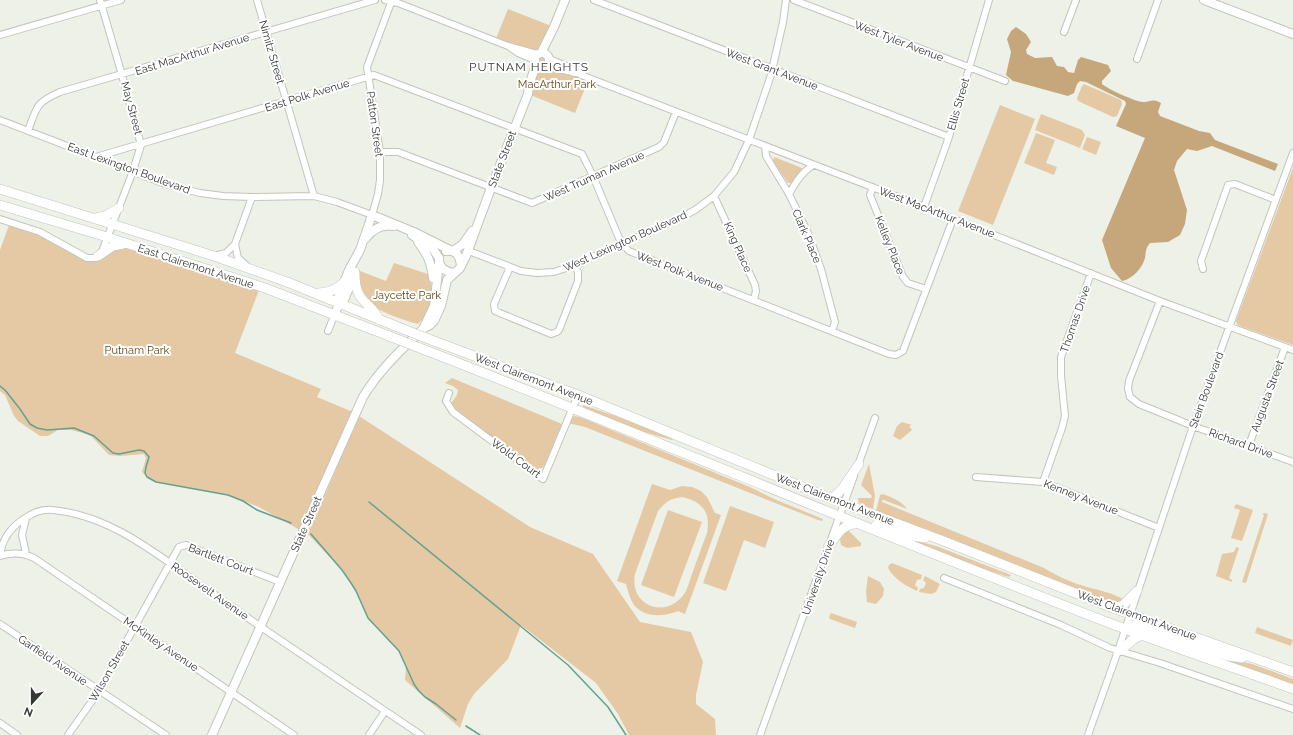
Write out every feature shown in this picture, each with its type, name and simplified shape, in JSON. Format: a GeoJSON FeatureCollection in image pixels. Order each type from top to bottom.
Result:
{"type":"FeatureCollection","features":[{"type":"Feature","properties":{"kind":"main road","name":"State Street"},"geometry":{"type":"LineString","coordinates":[[461,266],[476,233],[491,188],[528,94],[529,86],[542,60],[565,0]]}},
{"type":"Feature","properties":{"kind":"main road"},"geometry":{"type":"LineString","coordinates":[[1204,0],[1293,34]]}},
{"type":"Feature","properties":{"kind":"main road","name":"East Clairemont Avenue"},"geometry":{"type":"LineString","coordinates":[[0,189],[250,268],[378,320]]}},
{"type":"Feature","properties":{"kind":"main road","name":"East Clairemont Avenue"},"geometry":{"type":"LineString","coordinates":[[0,205],[107,237],[265,288],[389,336]]}},
{"type":"Feature","properties":{"kind":"main road"},"geometry":{"type":"LineString","coordinates":[[92,218],[107,216],[119,208]]}},
{"type":"Feature","properties":{"kind":"main road","name":"East Lexington Boulevard"},"geometry":{"type":"LineString","coordinates":[[372,215],[427,238],[452,251]]}},
{"type":"Feature","properties":{"kind":"main road","name":"Patton Street"},"geometry":{"type":"LineString","coordinates":[[335,314],[339,303],[338,298],[344,282],[360,250],[372,215]]}},
{"type":"Feature","properties":{"kind":"main road","name":"State Street"},"geometry":{"type":"LineString","coordinates":[[452,251],[463,244],[478,224]]}},
{"type":"Feature","properties":{"kind":"main road","name":"East Lexington Boulevard"},"geometry":{"type":"LineString","coordinates":[[364,240],[370,233],[379,227],[389,225],[401,227],[433,249],[439,261]]}},
{"type":"Feature","properties":{"kind":"main road"},"geometry":{"type":"LineString","coordinates":[[415,238],[429,257],[432,266],[435,295]]}},
{"type":"Feature","properties":{"kind":"main road"},"geometry":{"type":"LineString","coordinates":[[98,256],[113,246],[125,243]]}},
{"type":"Feature","properties":{"kind":"main road","name":"Patton Street"},"geometry":{"type":"LineString","coordinates":[[339,303],[344,300],[355,272],[360,250]]}},
{"type":"Feature","properties":{"kind":"main road"},"geometry":{"type":"LineString","coordinates":[[452,251],[460,258],[461,266],[458,271],[454,273],[446,271],[439,261],[443,252],[452,251]]}},
{"type":"Feature","properties":{"kind":"main road","name":"State Street"},"geometry":{"type":"LineString","coordinates":[[424,328],[432,311],[439,261]]}},
{"type":"Feature","properties":{"kind":"main road"},"geometry":{"type":"LineString","coordinates":[[355,272],[355,282],[358,293],[364,302],[375,311],[378,320]]}},
{"type":"Feature","properties":{"kind":"main road","name":"State Street"},"geometry":{"type":"LineString","coordinates":[[212,735],[363,397],[378,373],[386,364],[424,328],[430,325],[441,306],[445,284],[454,273]]}},
{"type":"Feature","properties":{"kind":"main road"},"geometry":{"type":"LineString","coordinates":[[316,294],[335,290],[344,282]]}},
{"type":"Feature","properties":{"kind":"main road","name":"West Clairemont Avenue"},"geometry":{"type":"LineString","coordinates":[[378,320],[578,395],[832,499],[1113,608],[1293,672]]}},
{"type":"Feature","properties":{"kind":"main road","name":"West Clairemont Avenue"},"geometry":{"type":"LineString","coordinates":[[389,336],[573,408],[857,524],[1125,629],[1293,689]]}},
{"type":"Feature","properties":{"kind":"main road"},"geometry":{"type":"LineString","coordinates":[[832,499],[842,489],[858,464]]}},
{"type":"Feature","properties":{"kind":"main road"},"geometry":{"type":"LineString","coordinates":[[839,516],[846,513],[881,527],[912,536],[941,540]]}},
{"type":"Feature","properties":{"kind":"main road"},"geometry":{"type":"LineString","coordinates":[[828,547],[845,526],[850,523],[857,524]]}},
{"type":"Feature","properties":{"kind":"main road"},"geometry":{"type":"LineString","coordinates":[[1113,608],[1123,605],[1137,592]]}},
{"type":"Feature","properties":{"kind":"main road"},"geometry":{"type":"LineString","coordinates":[[1125,629],[1130,625],[1133,625],[1228,656],[1256,659]]}},
{"type":"Feature","properties":{"kind":"main road"},"geometry":{"type":"LineString","coordinates":[[1118,651],[1126,647],[1133,638],[1143,635]]}},
{"type":"Feature","properties":{"kind":"street"},"geometry":{"type":"LineString","coordinates":[[0,35],[101,3],[121,0]]}},
{"type":"Feature","properties":{"kind":"street","name":"Nimitz Street"},"geometry":{"type":"LineString","coordinates":[[257,0],[314,196]]}},
{"type":"Feature","properties":{"kind":"street","name":"East MacArthur Avenue"},"geometry":{"type":"LineString","coordinates":[[28,131],[36,108],[46,98],[60,92],[375,0]]}},
{"type":"Feature","properties":{"kind":"street"},"geometry":{"type":"LineString","coordinates":[[390,0],[508,46],[518,53],[542,60]]}},
{"type":"Feature","properties":{"kind":"street","name":"Patton Street"},"geometry":{"type":"LineString","coordinates":[[372,215],[380,180],[380,152],[367,67],[390,0]]}},
{"type":"Feature","properties":{"kind":"street","name":"West Grant Avenue"},"geometry":{"type":"LineString","coordinates":[[594,0],[949,137]]}},
{"type":"Feature","properties":{"kind":"street","name":"West Lexington Boulevard"},"geometry":{"type":"LineString","coordinates":[[469,251],[525,272],[542,273],[559,271],[686,215],[714,196],[734,172],[749,140],[772,69],[784,22],[786,0]]}},
{"type":"Feature","properties":{"kind":"street","name":"West Tyler Avenue"},"geometry":{"type":"LineString","coordinates":[[794,0],[1005,81]]}},
{"type":"Feature","properties":{"kind":"street","name":"Ellis Street"},"geometry":{"type":"LineString","coordinates":[[924,207],[949,137],[989,0]]}},
{"type":"Feature","properties":{"kind":"street"},"geometry":{"type":"LineString","coordinates":[[1064,32],[1076,0]]}},
{"type":"Feature","properties":{"kind":"street"},"geometry":{"type":"LineString","coordinates":[[1137,59],[1158,0]]}},
{"type":"Feature","properties":{"kind":"street","name":"May Street"},"geometry":{"type":"LineString","coordinates":[[98,256],[113,224],[142,144],[101,3]]}},
{"type":"Feature","properties":{"kind":"street","name":"West MacArthur Avenue"},"geometry":{"type":"LineString","coordinates":[[542,60],[873,187],[1160,301],[1293,350]]}},
{"type":"Feature","properties":{"kind":"street","name":"East Polk Avenue"},"geometry":{"type":"LineString","coordinates":[[96,158],[374,75],[514,129]]}},
{"type":"Feature","properties":{"kind":"street","name":"West Truman Avenue"},"geometry":{"type":"LineString","coordinates":[[380,152],[398,152],[532,203],[659,147],[664,142],[676,112]]}},
{"type":"Feature","properties":{"kind":"street","name":"East Lexington Boulevard"},"geometry":{"type":"LineString","coordinates":[[0,120],[165,184],[200,193],[223,196],[252,197],[314,196],[337,202],[372,215]]}},
{"type":"Feature","properties":{"kind":"street"},"geometry":{"type":"LineString","coordinates":[[514,129],[582,154],[622,243]]}},
{"type":"Feature","properties":{"kind":"street","name":"Clark Place"},"geometry":{"type":"LineString","coordinates":[[765,146],[765,153],[768,161],[789,194],[808,233],[821,270],[835,322],[832,331]]}},
{"type":"Feature","properties":{"kind":"street","name":"Stein Boulevard"},"geometry":{"type":"LineString","coordinates":[[1088,735],[1118,651],[1192,426],[1293,153]]}},
{"type":"Feature","properties":{"kind":"street"},"geometry":{"type":"LineString","coordinates":[[789,194],[797,180],[813,165]]}},
{"type":"Feature","properties":{"kind":"street"},"geometry":{"type":"LineString","coordinates":[[1203,269],[1201,260],[1228,185],[1235,184],[1276,200]]}},
{"type":"Feature","properties":{"kind":"street","name":"Kelley Place"},"geometry":{"type":"LineString","coordinates":[[873,187],[870,195],[903,277],[908,283],[926,289]]}},
{"type":"Feature","properties":{"kind":"street","name":"King Place"},"geometry":{"type":"LineString","coordinates":[[714,196],[755,285],[756,291],[754,299]]}},
{"type":"Feature","properties":{"kind":"street"},"geometry":{"type":"LineString","coordinates":[[214,256],[226,253],[234,244],[252,197]]}},
{"type":"Feature","properties":{"kind":"street"},"geometry":{"type":"LineString","coordinates":[[0,219],[40,232],[87,258],[98,256]]}},
{"type":"Feature","properties":{"kind":"street"},"geometry":{"type":"LineString","coordinates":[[926,289],[953,219]]}},
{"type":"Feature","properties":{"kind":"street","name":"West Polk Avenue"},"geometry":{"type":"LineString","coordinates":[[622,243],[629,251],[754,299],[889,354],[896,355],[903,351],[926,289]]}},
{"type":"Feature","properties":{"kind":"street"},"geometry":{"type":"LineString","coordinates":[[234,244],[238,258],[250,268]]}},
{"type":"Feature","properties":{"kind":"street"},"geometry":{"type":"LineString","coordinates":[[510,267],[494,304],[496,311],[551,334],[559,330],[578,281],[578,272],[575,265]]}},
{"type":"Feature","properties":{"kind":"street","name":"Thomas Drive"},"geometry":{"type":"LineString","coordinates":[[1043,482],[1065,416],[1061,376],[1061,357],[1091,273]]}},
{"type":"Feature","properties":{"kind":"street","name":"Richard Drive"},"geometry":{"type":"LineString","coordinates":[[1160,301],[1129,381],[1128,389],[1130,397],[1139,404],[1192,426],[1250,445],[1293,462]]}},
{"type":"Feature","properties":{"kind":"street","name":"Patton Street"},"geometry":{"type":"LineString","coordinates":[[328,331],[335,314]]}},
{"type":"Feature","properties":{"kind":"street","name":"Augusta Street"},"geometry":{"type":"LineString","coordinates":[[1250,445],[1285,347]]}},
{"type":"Feature","properties":{"kind":"street","name":"Wold Court"},"geometry":{"type":"LineString","coordinates":[[449,393],[446,402],[453,412],[543,479],[578,395]]}},
{"type":"Feature","properties":{"kind":"street","name":"University Drive"},"geometry":{"type":"LineString","coordinates":[[760,735],[875,418]]}},
{"type":"Feature","properties":{"kind":"street","name":"Kenney Avenue"},"geometry":{"type":"LineString","coordinates":[[976,477],[1043,482],[1159,528]]}},
{"type":"Feature","properties":{"kind":"street","name":"Roosevelt Avenue"},"geometry":{"type":"LineString","coordinates":[[0,556],[3,541],[12,529],[26,518],[40,511],[51,510],[69,512],[98,521],[126,535],[170,563],[421,735]]}},
{"type":"Feature","properties":{"kind":"street"},"geometry":{"type":"LineString","coordinates":[[0,556],[17,552],[26,554],[22,535],[26,518]]}},
{"type":"Feature","properties":{"kind":"street","name":"Bartlett Court"},"geometry":{"type":"LineString","coordinates":[[170,563],[179,546],[186,545],[280,582]]}},
{"type":"Feature","properties":{"kind":"street","name":"McKinley Avenue"},"geometry":{"type":"LineString","coordinates":[[26,554],[135,626],[294,735]]}},
{"type":"Feature","properties":{"kind":"street","name":"Wilson Street"},"geometry":{"type":"LineString","coordinates":[[68,735],[99,691],[170,563]]}},
{"type":"Feature","properties":{"kind":"street"},"geometry":{"type":"LineString","coordinates":[[944,578],[1061,625],[1118,651],[1160,663],[1293,710]]}},
{"type":"Feature","properties":{"kind":"street","name":"Garfield Avenue"},"geometry":{"type":"LineString","coordinates":[[0,624],[166,735]]}},
{"type":"Feature","properties":{"kind":"street"},"geometry":{"type":"LineString","coordinates":[[369,735],[385,711]]}},
{"type":"Feature","properties":{"kind":"street"},"geometry":{"type":"LineString","coordinates":[[0,723],[17,735]]}},
{"type":"Feature","properties":{"kind":"green space","name":"MacArthur Park"},"geometry":{"type":"Polygon","coordinates":[[[508,9],[554,27],[548,57],[589,78],[575,113],[528,94],[536,64],[495,41],[508,9]]]}},
{"type":"Feature","properties":{"kind":"green space"},"geometry":{"type":"Polygon","coordinates":[[[1084,84],[1121,100],[1122,104],[1117,116],[1113,117],[1078,101],[1077,98],[1084,84]]]}},
{"type":"Feature","properties":{"kind":"green space"},"geometry":{"type":"Polygon","coordinates":[[[1000,105],[1035,119],[993,225],[958,211],[1000,105]]]}},
{"type":"Feature","properties":{"kind":"green space"},"geometry":{"type":"Polygon","coordinates":[[[1041,114],[1082,130],[1085,135],[1080,148],[1035,130],[1041,114]]]}},
{"type":"Feature","properties":{"kind":"green space"},"geometry":{"type":"Polygon","coordinates":[[[1036,133],[1055,140],[1046,163],[1057,167],[1054,175],[1024,163],[1036,133]]]}},
{"type":"Feature","properties":{"kind":"green space"},"geometry":{"type":"Polygon","coordinates":[[[1087,137],[1101,142],[1096,155],[1082,149],[1087,137]]]}},
{"type":"Feature","properties":{"kind":"green space"},"geometry":{"type":"Polygon","coordinates":[[[774,157],[802,168],[791,183],[788,183],[773,161],[774,157]]]}},
{"type":"Feature","properties":{"kind":"green space"},"geometry":{"type":"Polygon","coordinates":[[[1293,168],[1293,345],[1240,326],[1236,321],[1293,168]]]}},
{"type":"Feature","properties":{"kind":"green space","name":"Putnam Park"},"geometry":{"type":"Polygon","coordinates":[[[10,222],[29,228],[90,258],[125,243],[259,290],[235,353],[321,389],[317,397],[353,412],[300,530],[259,507],[228,495],[156,482],[142,472],[146,458],[144,454],[120,456],[109,455],[91,436],[83,433],[71,430],[58,430],[48,436],[40,436],[18,421],[14,416],[5,395],[0,391],[0,250],[10,222]]]}},
{"type":"Feature","properties":{"kind":"green space","name":"Jaycette Park"},"geometry":{"type":"Polygon","coordinates":[[[394,263],[428,274],[432,288],[430,305],[422,320],[418,324],[381,311],[374,307],[365,298],[362,292],[359,282],[360,271],[386,281],[394,263]]]}},
{"type":"Feature","properties":{"kind":"green space"},"geometry":{"type":"Polygon","coordinates":[[[452,378],[562,424],[544,467],[536,470],[451,407],[450,405],[457,395],[458,390],[445,383],[452,378]]]}},
{"type":"Feature","properties":{"kind":"green space"},"geometry":{"type":"Polygon","coordinates":[[[583,405],[636,423],[673,439],[672,440],[637,430],[586,409],[583,405]]]}},
{"type":"Feature","properties":{"kind":"green space"},"geometry":{"type":"Polygon","coordinates":[[[359,416],[530,527],[593,554],[640,622],[691,632],[703,662],[696,695],[696,704],[715,719],[716,735],[629,735],[618,714],[596,683],[521,625],[508,659],[474,694],[468,704],[460,728],[405,680],[406,666],[399,651],[368,618],[356,591],[342,570],[308,534],[359,416]]]}},
{"type":"Feature","properties":{"kind":"green space"},"geometry":{"type":"Polygon","coordinates":[[[574,416],[580,417],[752,488],[774,499],[823,519],[822,521],[818,520],[585,427],[568,423],[574,416]]]}},
{"type":"Feature","properties":{"kind":"green space"},"geometry":{"type":"Polygon","coordinates":[[[902,422],[912,425],[909,426],[912,430],[900,440],[893,436],[897,426],[902,422]]]}},
{"type":"Feature","properties":{"kind":"green space"},"geometry":{"type":"Polygon","coordinates":[[[869,464],[875,496],[873,509],[859,503],[858,498],[871,498],[872,496],[861,485],[869,464]]]}},
{"type":"Feature","properties":{"kind":"green space"},"geometry":{"type":"Polygon","coordinates":[[[652,484],[670,490],[682,486],[692,487],[701,491],[707,497],[715,513],[721,515],[685,614],[678,611],[661,615],[644,612],[634,605],[630,598],[626,584],[617,581],[652,484]],[[682,497],[671,500],[663,505],[658,511],[634,578],[637,593],[644,602],[649,605],[661,608],[667,607],[678,601],[688,587],[707,533],[708,525],[708,519],[704,509],[689,499],[682,497]]]}},
{"type":"Feature","properties":{"kind":"green space"},"geometry":{"type":"Polygon","coordinates":[[[883,494],[893,498],[907,509],[884,500],[882,500],[882,502],[1044,568],[1070,581],[1110,593],[1123,599],[1118,603],[1109,603],[876,511],[880,495],[883,494]]]}},
{"type":"Feature","properties":{"kind":"green space"},"geometry":{"type":"Polygon","coordinates":[[[1236,504],[1253,510],[1242,541],[1231,538],[1240,510],[1234,508],[1236,504]]]}},
{"type":"Feature","properties":{"kind":"green space"},"geometry":{"type":"Polygon","coordinates":[[[730,506],[774,522],[765,548],[744,540],[726,591],[703,583],[730,506]]]}},
{"type":"Feature","properties":{"kind":"green space"},"geometry":{"type":"Polygon","coordinates":[[[668,510],[702,522],[674,597],[641,585],[668,510]]]}},
{"type":"Feature","properties":{"kind":"green space"},"geometry":{"type":"Polygon","coordinates":[[[1262,514],[1268,514],[1246,583],[1242,582],[1264,515],[1262,514]]]}},
{"type":"Feature","properties":{"kind":"green space"},"geometry":{"type":"Polygon","coordinates":[[[847,529],[861,543],[861,546],[847,548],[841,545],[840,539],[847,529]]]}},
{"type":"Feature","properties":{"kind":"green space"},"geometry":{"type":"Polygon","coordinates":[[[887,533],[936,546],[1011,575],[1009,577],[963,563],[887,533]]]}},
{"type":"Feature","properties":{"kind":"green space"},"geometry":{"type":"Polygon","coordinates":[[[1236,547],[1239,548],[1229,578],[1232,582],[1216,576],[1222,554],[1234,552],[1236,547]]]}},
{"type":"Feature","properties":{"kind":"green space"},"geometry":{"type":"Polygon","coordinates":[[[892,563],[922,575],[921,579],[917,580],[915,585],[918,588],[917,591],[894,576],[888,568],[892,563]]]}},
{"type":"Feature","properties":{"kind":"green space"},"geometry":{"type":"Polygon","coordinates":[[[868,576],[880,582],[884,589],[883,596],[876,604],[867,602],[866,591],[868,576]]]}},
{"type":"Feature","properties":{"kind":"green space"},"geometry":{"type":"Polygon","coordinates":[[[925,576],[940,584],[936,592],[931,594],[919,592],[920,589],[924,588],[926,583],[923,580],[925,576]]]}},
{"type":"Feature","properties":{"kind":"green space"},"geometry":{"type":"Polygon","coordinates":[[[831,613],[857,622],[855,628],[830,619],[829,617],[831,613]]]}},
{"type":"Feature","properties":{"kind":"green space"},"geometry":{"type":"Polygon","coordinates":[[[1257,627],[1293,640],[1291,646],[1255,633],[1257,627]]]}},
{"type":"Feature","properties":{"kind":"green space"},"geometry":{"type":"Polygon","coordinates":[[[1203,652],[1252,664],[1293,679],[1293,685],[1203,652]]]}},
{"type":"Feature","properties":{"kind":"shaded area"},"geometry":{"type":"Polygon","coordinates":[[[1016,27],[1026,34],[1031,42],[1026,50],[1027,54],[1035,58],[1052,57],[1057,66],[1064,67],[1068,72],[1074,73],[1078,60],[1081,57],[1108,65],[1111,71],[1102,81],[1102,84],[1105,86],[1134,100],[1146,102],[1153,100],[1161,103],[1158,112],[1160,116],[1199,131],[1210,133],[1215,140],[1278,164],[1275,171],[1212,146],[1197,151],[1187,149],[1177,161],[1174,170],[1187,210],[1185,224],[1180,235],[1168,242],[1150,243],[1146,249],[1144,262],[1139,270],[1133,276],[1122,281],[1111,268],[1102,240],[1145,138],[1116,126],[1126,104],[1125,101],[1086,82],[1080,81],[1077,84],[1074,93],[1068,96],[1013,81],[1006,75],[1011,52],[1007,39],[1011,31],[1016,27]]]}},
{"type":"Feature","properties":{"kind":"waterway"},"geometry":{"type":"LineString","coordinates":[[0,386],[5,390],[30,424],[37,428],[47,430],[74,428],[94,436],[113,453],[119,454],[139,450],[144,451],[149,457],[145,473],[147,477],[156,482],[228,495],[243,501],[257,510],[291,523]]}},
{"type":"Feature","properties":{"kind":"waterway"},"geometry":{"type":"LineString","coordinates":[[369,502],[568,665],[608,707],[626,735]]}},
{"type":"Feature","properties":{"kind":"waterway"},"geometry":{"type":"LineString","coordinates":[[311,534],[342,570],[351,583],[368,618],[399,651],[418,690],[456,720]]}},
{"type":"Feature","properties":{"kind":"waterway"},"geometry":{"type":"LineString","coordinates":[[466,726],[480,735]]}},
{"type":"Feature","properties":{"kind":"district","name":"PUTNAM HEIGHTS"},"geometry":{"type":"Point","coordinates":[529,67]}}]}
